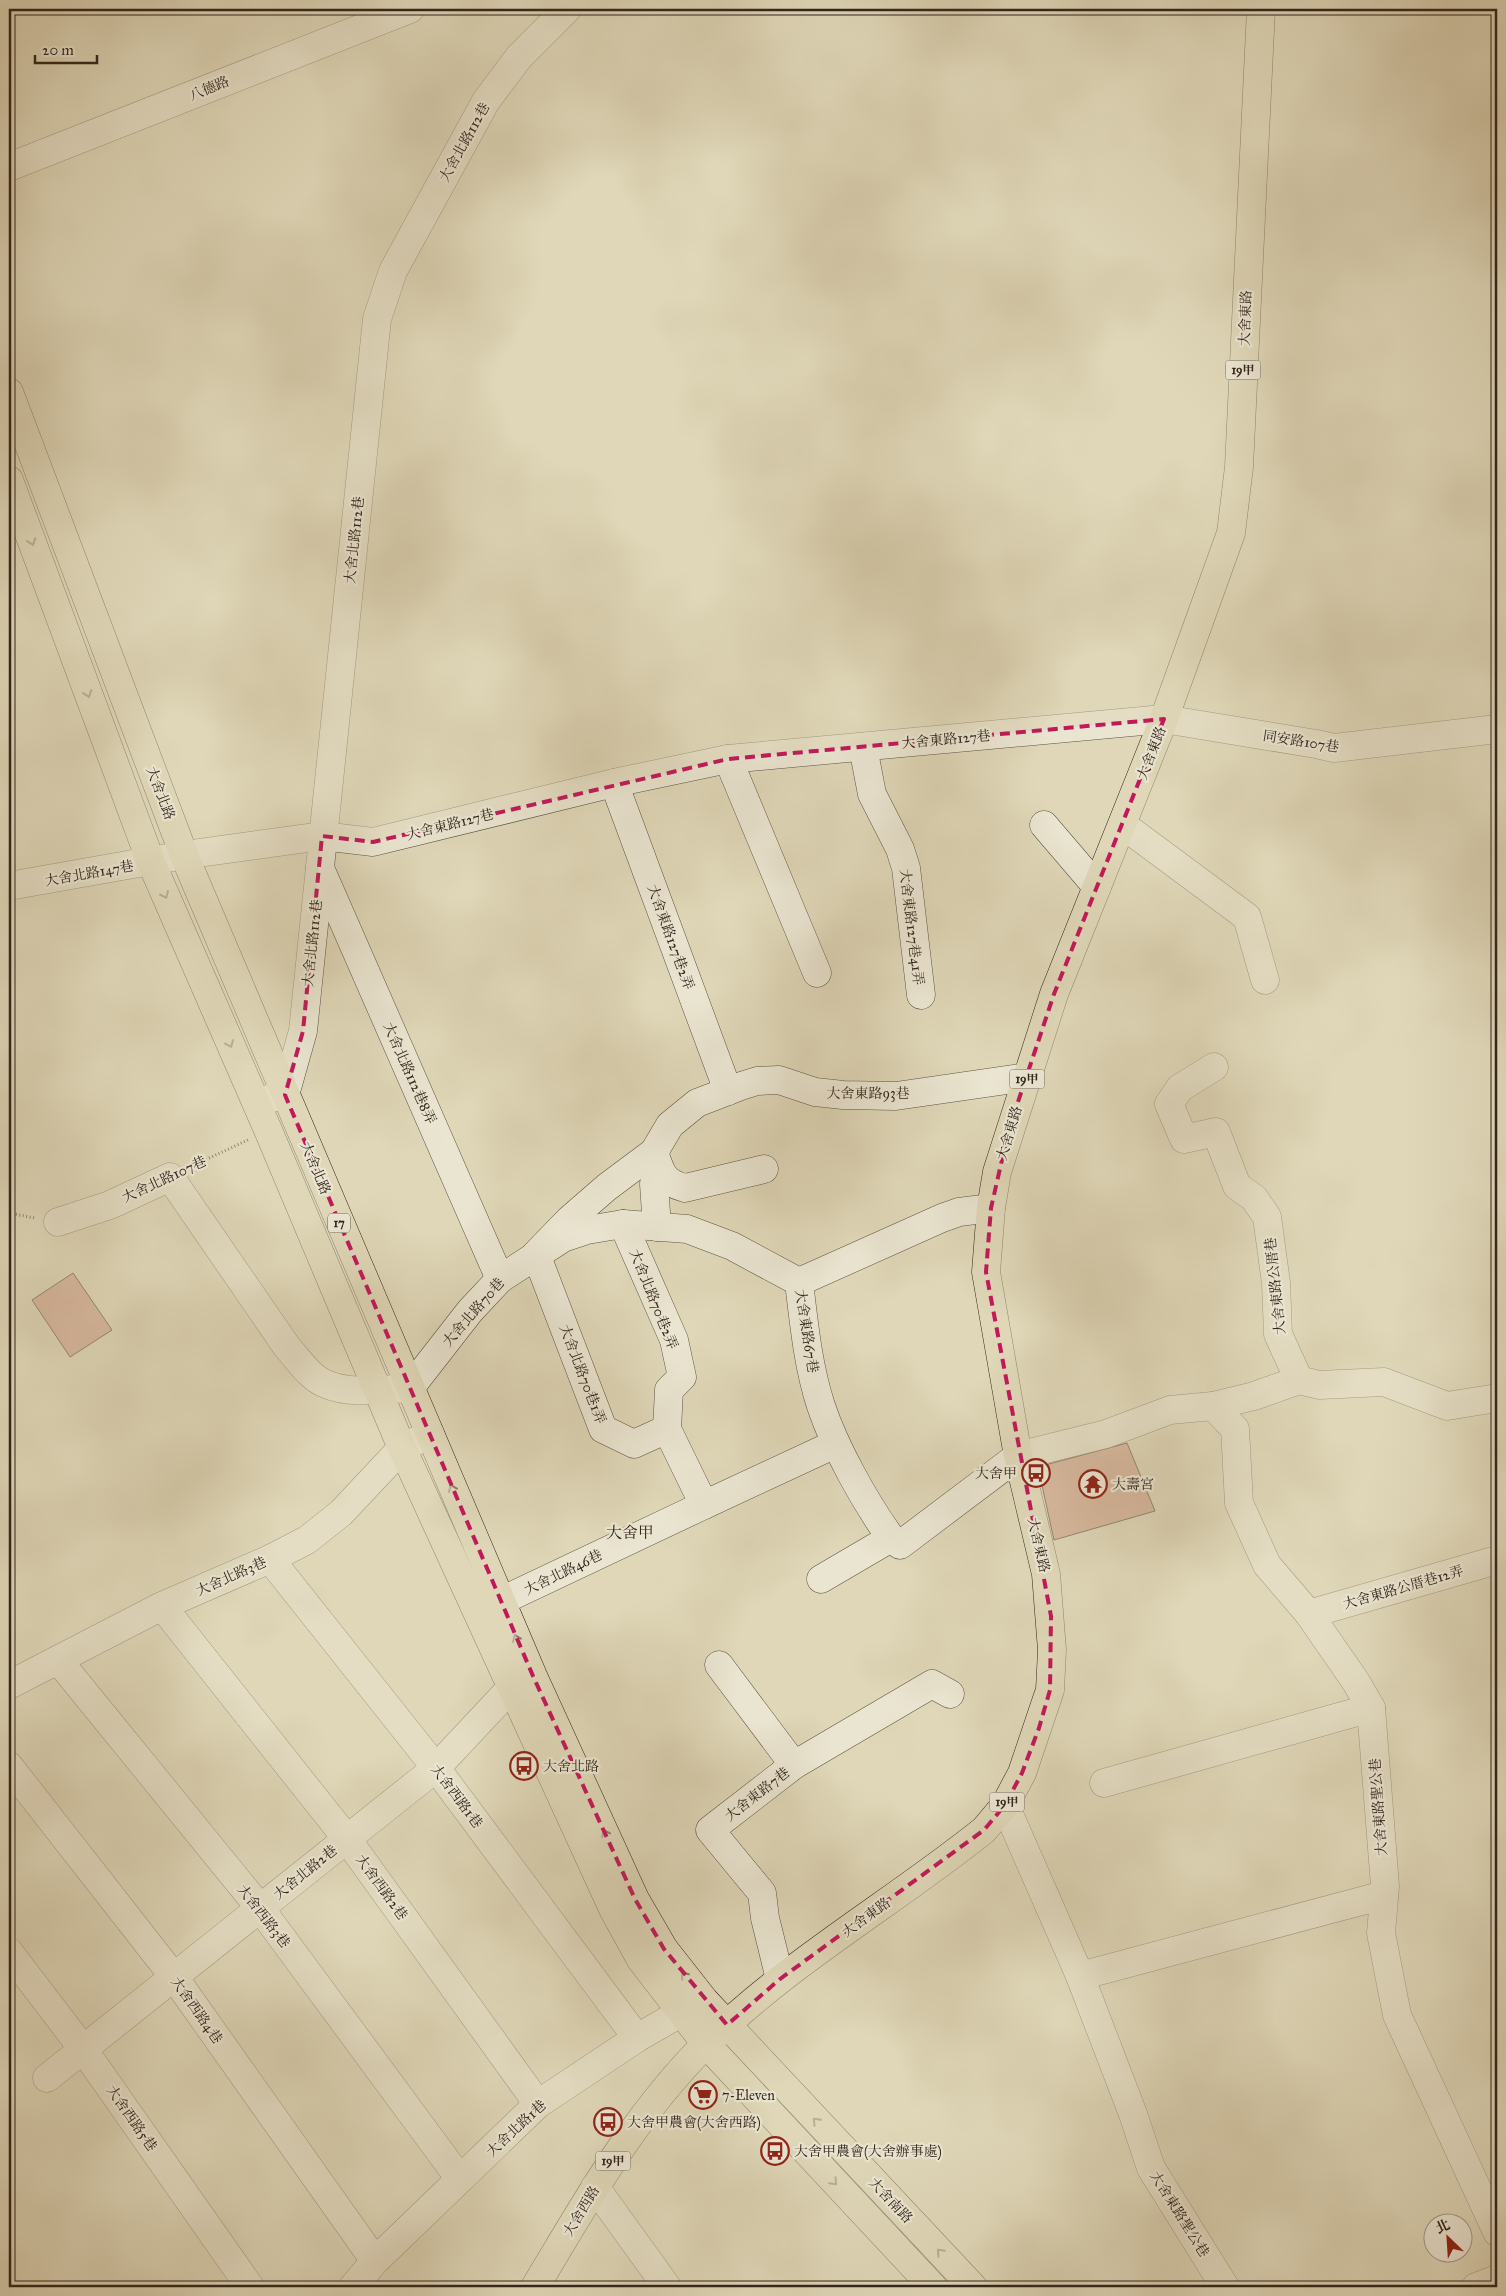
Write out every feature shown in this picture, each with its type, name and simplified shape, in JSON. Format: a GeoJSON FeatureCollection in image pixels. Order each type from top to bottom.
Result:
{"type":"FeatureCollection","features":[{"type":"Feature","properties":{"kind":"main road","name":"大舍東路"},"geometry":{"type":"LineString","coordinates":[[706,2044],[780,1979],[984,1830],[1005,1805],[1022,1773],[1039,1728],[1050,1690],[1052,1650],[1046,1574],[1018,1456],[986,1272],[991,1208],[997,1172],[1054,994],[1164,719],[1231,533],[1236,500],[1261,9]]}},
{"type":"Feature","properties":{"kind":"main road","name":"大舍北路"},"geometry":{"type":"LineString","coordinates":[[9,392],[168,859],[256,1102],[402,1448],[489,1607]]}},
{"type":"Feature","properties":{"kind":"main road","name":"大舍北路"},"geometry":{"type":"LineString","coordinates":[[9,480],[168,859],[285,1095],[430,1434],[489,1607],[522,1682],[613,1909],[641,1960],[680,2013],[706,2044]]}},
{"type":"Feature","properties":{"kind":"main road","name":"大舍北路"},"geometry":{"type":"LineString","coordinates":[[522,1682],[664,1949],[704,2000],[727,2025]]}},
{"type":"Feature","properties":{"kind":"main road","name":"大舍南路"},"geometry":{"type":"LineString","coordinates":[[727,2025],[973,2287]]}},
{"type":"Feature","properties":{"kind":"main road","name":"大舍西路"},"geometry":{"type":"LineString","coordinates":[[535,2287],[595,2187],[653,2102],[706,2044]]}},
{"type":"Feature","properties":{"kind":"main road","name":"17"},"geometry":{"type":"LineString","coordinates":[[706,2044],[933,2287]]}},
{"type":"Feature","properties":{"kind":"street","name":"八德路"},"geometry":{"type":"LineString","coordinates":[[9,167],[410,9]]}},
{"type":"Feature","properties":{"kind":"street","name":"大舍北路112巷"},"geometry":{"type":"LineString","coordinates":[[285,1095],[303,1031],[377,319],[393,271],[486,101],[519,57],[567,9]]}},
{"type":"Feature","properties":{"kind":"street","name":"大舍東路127巷"},"geometry":{"type":"LineString","coordinates":[[168,859],[322,836],[373,842],[614,783],[728,759],[1164,719]]}},
{"type":"Feature","properties":{"kind":"street","name":"同安路107巷"},"geometry":{"type":"LineString","coordinates":[[1164,719],[1334,748],[1497,729]]}},
{"type":"Feature","properties":{"kind":"street","name":"大舍東路127巷41弄"},"geometry":{"type":"LineString","coordinates":[[863,747],[872,794],[900,849],[906,868],[921,995]]}},
{"type":"Feature","properties":{"kind":"street"},"geometry":{"type":"LineString","coordinates":[[728,759],[817,973]]}},
{"type":"Feature","properties":{"kind":"street","name":"大舍東路127巷2弄"},"geometry":{"type":"LineString","coordinates":[[614,783],[728,1091]]}},
{"type":"Feature","properties":{"kind":"street"},"geometry":{"type":"LineString","coordinates":[[1044,825],[1097,887]]}},
{"type":"Feature","properties":{"kind":"street"},"geometry":{"type":"LineString","coordinates":[[1123,825],[1247,917],[1265,980]]}},
{"type":"Feature","properties":{"kind":"street","name":"大舍北路147巷"},"geometry":{"type":"LineString","coordinates":[[9,886],[168,859]]}},
{"type":"Feature","properties":{"kind":"street","name":"大舍北路112巷8弄"},"geometry":{"type":"LineString","coordinates":[[319,867],[500,1279]]}},
{"type":"Feature","properties":{"kind":"street","name":"大舍東路公厝巷"},"geometry":{"type":"LineString","coordinates":[[1214,1067],[1180,1088],[1170,1104],[1184,1139],[1216,1132],[1237,1186],[1254,1198],[1267,1217],[1276,1283],[1278,1334],[1299,1380]]}},
{"type":"Feature","properties":{"kind":"street","name":"大舍東路93巷"},"geometry":{"type":"LineString","coordinates":[[536,1254],[569,1220],[607,1187],[658,1163],[670,1125],[697,1103],[728,1091],[757,1081],[779,1080],[815,1092],[843,1095],[896,1096],[1027,1078]]}},
{"type":"Feature","properties":{"kind":"street"},"geometry":{"type":"LineString","coordinates":[[256,1102],[285,1095]]}},
{"type":"Feature","properties":{"kind":"street"},"geometry":{"type":"LineString","coordinates":[[658,1163],[672,1184],[685,1188],[764,1169]]}},
{"type":"Feature","properties":{"kind":"street"},"geometry":{"type":"LineString","coordinates":[[656,1227],[654,1184],[658,1163]]}},
{"type":"Feature","properties":{"kind":"street"},"geometry":{"type":"LineString","coordinates":[[170,1177],[287,1347],[310,1373],[324,1384],[344,1390],[410,1388]]}},
{"type":"Feature","properties":{"kind":"street","name":"大舍北路107巷"},"geometry":{"type":"LineString","coordinates":[[58,1222],[110,1205],[170,1177]]}},
{"type":"Feature","properties":{"kind":"street","name":"大舍東路67巷"},"geometry":{"type":"LineString","coordinates":[[891,1538],[835,1444],[821,1406],[807,1345],[799,1282],[942,1218],[958,1212],[991,1208]]}},
{"type":"Feature","properties":{"kind":"street","name":"大舍北路70巷"},"geometry":{"type":"LineString","coordinates":[[410,1388],[470,1311],[500,1279],[563,1238],[587,1230],[623,1224],[687,1229],[732,1246],[799,1282]]}},
{"type":"Feature","properties":{"kind":"street","name":"大舍北路70巷2弄"},"geometry":{"type":"LineString","coordinates":[[623,1224],[674,1340],[682,1377],[669,1390],[667,1429]]}},
{"type":"Feature","properties":{"kind":"street","name":"大舍北路70巷1弄"},"geometry":{"type":"LineString","coordinates":[[536,1254],[603,1429],[634,1444],[667,1429]]}},
{"type":"Feature","properties":{"kind":"street"},"geometry":{"type":"LineString","coordinates":[[821,1579],[891,1538],[900,1545],[1018,1456],[1106,1434],[1170,1410],[1213,1406],[1254,1396],[1299,1380],[1319,1385],[1384,1382],[1448,1406],[1497,1398]]}},
{"type":"Feature","properties":{"kind":"street","name":"大舍東路聖公巷"},"geometry":{"type":"LineString","coordinates":[[1213,1406],[1235,1429],[1239,1503],[1268,1565],[1309,1614],[1356,1682],[1371,1708],[1384,1895],[1381,1933],[1397,2015],[1497,2232]]}},
{"type":"Feature","properties":{"kind":"street"},"geometry":{"type":"LineString","coordinates":[[667,1429],[704,1504]]}},
{"type":"Feature","properties":{"kind":"street","name":"大舍北路3巷"},"geometry":{"type":"LineString","coordinates":[[9,1685],[162,1606],[270,1559],[307,1540],[340,1513],[402,1448],[430,1434]]}},
{"type":"Feature","properties":{"kind":"street","name":"大舍北路46巷"},"geometry":{"type":"LineString","coordinates":[[489,1607],[704,1504],[835,1444]]}},
{"type":"Feature","properties":{"kind":"street","name":"大舍西路1巷"},"geometry":{"type":"LineString","coordinates":[[270,1559],[436,1768],[637,2038]]}},
{"type":"Feature","properties":{"kind":"street","name":"大舍東路公厝巷12弄"},"geometry":{"type":"LineString","coordinates":[[1309,1614],[1497,1560]]}},
{"type":"Feature","properties":{"kind":"street","name":"大舍西路2巷"},"geometry":{"type":"LineString","coordinates":[[162,1606],[347,1838],[538,2104]]}},
{"type":"Feature","properties":{"kind":"street","name":"大舍西路3巷"},"geometry":{"type":"LineString","coordinates":[[58,1660],[260,1908],[460,2179]]}},
{"type":"Feature","properties":{"kind":"street"},"geometry":{"type":"LineString","coordinates":[[719,1665],[794,1765]]}},
{"type":"Feature","properties":{"kind":"street","name":"大舍北路2巷"},"geometry":{"type":"LineString","coordinates":[[47,2078],[436,1768],[522,1682]]}},
{"type":"Feature","properties":{"kind":"street","name":"大舍東路7巷"},"geometry":{"type":"LineString","coordinates":[[780,1979],[762,1893],[710,1830],[794,1765],[932,1684],[950,1694]]}},
{"type":"Feature","properties":{"kind":"street"},"geometry":{"type":"LineString","coordinates":[[1104,1783],[1371,1708]]}},
{"type":"Feature","properties":{"kind":"street","name":"大舍西路4巷"},"geometry":{"type":"LineString","coordinates":[[9,1766],[174,1977],[368,2276]]}},
{"type":"Feature","properties":{"kind":"street","name":"大舍東路聖公巷"},"geometry":{"type":"LineString","coordinates":[[1005,1805],[1080,1976],[1133,2114],[1150,2168],[1225,2287]]}},
{"type":"Feature","properties":{"kind":"street"},"geometry":{"type":"LineString","coordinates":[[1080,1976],[1384,1895]]}},
{"type":"Feature","properties":{"kind":"street","name":"大舍西路5巷"},"geometry":{"type":"LineString","coordinates":[[9,1952],[83,2049],[250,2287]]}},
{"type":"Feature","properties":{"kind":"street","name":"大舍北路1巷"},"geometry":{"type":"LineString","coordinates":[[368,2276],[460,2179],[538,2104],[637,2038],[704,2000]]}},
{"type":"Feature","properties":{"kind":"street"},"geometry":{"type":"LineString","coordinates":[[595,2187],[667,2287]]}},
{"type":"Feature","properties":{"kind":"street"},"geometry":{"type":"LineString","coordinates":[[1476,2287],[1497,2278]]}},
{"type":"Feature","properties":{"kind":"path","name":"大舍北路107巷"},"geometry":{"type":"LineString","coordinates":[[170,1177],[268,1130]]}},
{"type":"Feature","properties":{"kind":"highlighted area"},"geometry":{"type":"Polygon","coordinates":[[[1164,719],[1054,994],[1009,1129],[991,1208],[986,1272],[1051,1616],[1050,1690],[1039,1728],[1022,1773],[1005,1805],[984,1830],[780,1979],[727,2025],[664,1949],[635,1899],[533,1676],[285,1095],[303,1031],[322,836],[373,842],[728,759],[1164,719]]]}},
{"type":"Feature","properties":{"kind":"building"},"geometry":{"type":"Polygon","coordinates":[[[73,1273],[112,1330],[70,1357],[32,1300],[73,1273]]]}},
{"type":"Feature","properties":{"kind":"building","name":"大壽宮"},"geometry":{"type":"Polygon","coordinates":[[[1127,1443],[1155,1511],[1054,1540],[1038,1467],[1127,1443]]]}},
{"type":"Feature","properties":{"kind":"place","name":"大舍甲"},"geometry":{"type":"Point","coordinates":[1036,1473]}},
{"type":"Feature","properties":{"kind":"place","name":"大壽宮"},"geometry":{"type":"Point","coordinates":[1093,1484]}},
{"type":"Feature","properties":{"kind":"place","name":"大舍北路"},"geometry":{"type":"Point","coordinates":[524,1766]}},
{"type":"Feature","properties":{"kind":"place","name":"7-Eleven"},"geometry":{"type":"Point","coordinates":[703,2095]}},
{"type":"Feature","properties":{"kind":"place","name":"大舍甲農會(大舍西路)"},"geometry":{"type":"Point","coordinates":[608,2122]}},
{"type":"Feature","properties":{"kind":"place","name":"大舍甲農會(大舍辦事處)"},"geometry":{"type":"Point","coordinates":[775,2151]}},
{"type":"Feature","properties":{"kind":"district","name":"大舍甲"},"geometry":{"type":"Point","coordinates":[630,1532]}}]}
